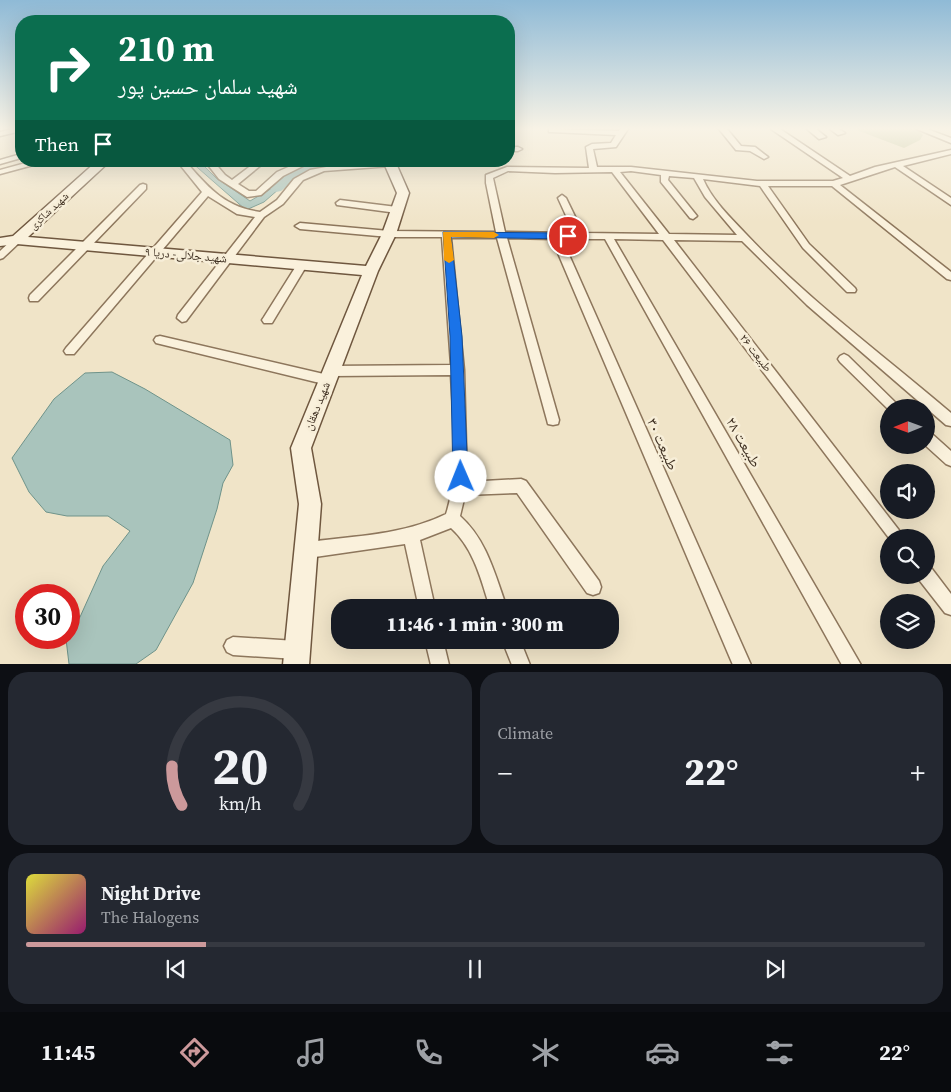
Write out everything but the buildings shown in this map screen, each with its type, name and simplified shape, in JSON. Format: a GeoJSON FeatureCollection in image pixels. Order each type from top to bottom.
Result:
{"type":"FeatureCollection","features":[{"type":"Feature","properties":{"kind":"street"},"geometry":{"type":"LineString","coordinates":[[591,160],[593,170]]}},
{"type":"Feature","properties":{"kind":"street"},"geometry":{"type":"LineString","coordinates":[[821,160],[849,179]]}},
{"type":"Feature","properties":{"kind":"street"},"geometry":{"type":"LineString","coordinates":[[515,166],[665,172],[763,184],[834,184],[878,168],[918,160]]}},
{"type":"Feature","properties":{"kind":"street"},"geometry":{"type":"LineString","coordinates":[[897,165],[951,202]]}},
{"type":"Feature","properties":{"kind":"street"},"geometry":{"type":"LineString","coordinates":[[0,172],[20,167]]}},
{"type":"Feature","properties":{"kind":"street","name":"شهید شاکری"},"geometry":{"type":"LineString","coordinates":[[17,240],[97,167]]}},
{"type":"Feature","properties":{"kind":"street"},"geometry":{"type":"LineString","coordinates":[[186,167],[207,192],[240,212],[261,214]]}},
{"type":"Feature","properties":{"kind":"street"},"geometry":{"type":"LineString","coordinates":[[214,167],[222,176],[247,194],[258,194],[280,174],[296,167]]}},
{"type":"Feature","properties":{"kind":"street"},"geometry":{"type":"LineString","coordinates":[[233,184],[254,167]]}},
{"type":"Feature","properties":{"kind":"street"},"geometry":{"type":"LineString","coordinates":[[182,318],[261,214],[274,207],[286,196],[291,185],[303,175],[350,167]]}},
{"type":"Feature","properties":{"kind":"street","name":"شهید دهقان"},"geometry":{"type":"LineString","coordinates":[[296,658],[308,550],[310,501],[302,465],[302,448],[372,271],[390,234],[403,194],[395,167]]}},
{"type":"Feature","properties":{"kind":"street"},"geometry":{"type":"LineString","coordinates":[[502,167],[489,177],[501,235],[553,420]]}},
{"type":"Feature","properties":{"kind":"street","name":"طبیعت ۲۶"},"geometry":{"type":"LineString","coordinates":[[614,169],[891,529]]}},
{"type":"Feature","properties":{"kind":"street"},"geometry":{"type":"LineString","coordinates":[[665,172],[664,180],[693,216]]}},
{"type":"Feature","properties":{"kind":"street"},"geometry":{"type":"LineString","coordinates":[[697,176],[702,189],[745,238],[797,290],[951,421]]}},
{"type":"Feature","properties":{"kind":"street"},"geometry":{"type":"LineString","coordinates":[[763,184],[806,246],[851,290]]}},
{"type":"Feature","properties":{"kind":"street"},"geometry":{"type":"LineString","coordinates":[[834,184],[951,277]]}},
{"type":"Feature","properties":{"kind":"street"},"geometry":{"type":"LineString","coordinates":[[34,298],[143,187]]}},
{"type":"Feature","properties":{"kind":"street"},"geometry":{"type":"LineString","coordinates":[[70,351],[207,192]]}},
{"type":"Feature","properties":{"kind":"street"},"geometry":{"type":"LineString","coordinates":[[562,198],[580,236]]}},
{"type":"Feature","properties":{"kind":"street"},"geometry":{"type":"LineString","coordinates":[[340,202],[397,210]]}},
{"type":"Feature","properties":{"kind":"street"},"geometry":{"type":"LineString","coordinates":[[300,226],[390,234],[745,238]]}},
{"type":"Feature","properties":{"kind":"street"},"geometry":{"type":"LineString","coordinates":[[308,550],[411,536],[430,530],[452,519],[461,489],[458,370],[446,234]]}},
{"type":"Feature","properties":{"kind":"street","name":"طبیعت ۳۰"},"geometry":{"type":"LineString","coordinates":[[556,236],[742,664]]}},
{"type":"Feature","properties":{"kind":"street","name":"طبیعت ۲۸"},"geometry":{"type":"LineString","coordinates":[[608,237],[852,664]]}},
{"type":"Feature","properties":{"kind":"street"},"geometry":{"type":"LineString","coordinates":[[0,256],[17,240]]}},
{"type":"Feature","properties":{"kind":"street","name":"شهید جلالی- دریا ۹"},"geometry":{"type":"LineString","coordinates":[[0,242],[17,240],[372,271]]}},
{"type":"Feature","properties":{"kind":"street"},"geometry":{"type":"LineString","coordinates":[[268,320],[302,265]]}},
{"type":"Feature","properties":{"kind":"street"},"geometry":{"type":"LineString","coordinates":[[160,340],[330,375],[458,370]]}},
{"type":"Feature","properties":{"kind":"street"},"geometry":{"type":"LineString","coordinates":[[844,359],[886,399]]}},
{"type":"Feature","properties":{"kind":"street"},"geometry":{"type":"LineString","coordinates":[[935,445],[951,460]]}},
{"type":"Feature","properties":{"kind":"street"},"geometry":{"type":"LineString","coordinates":[[461,489],[521,486],[594,587]]}},
{"type":"Feature","properties":{"kind":"street"},"geometry":{"type":"LineString","coordinates":[[452,519],[466,529],[474,541],[496,599]]}},
{"type":"Feature","properties":{"kind":"street"},"geometry":{"type":"LineString","coordinates":[[411,536],[425,599]]}},
{"type":"Feature","properties":{"kind":"street"},"geometry":{"type":"LineString","coordinates":[[934,584],[951,607]]}},
{"type":"Feature","properties":{"kind":"street"},"geometry":{"type":"LineString","coordinates":[[233,646],[296,658]]}},
{"type":"Feature","properties":{"kind":"street"},"geometry":{"type":"LineString","coordinates":[[436,649],[440,664]]}},
{"type":"Feature","properties":{"kind":"street"},"geometry":{"type":"LineString","coordinates":[[515,649],[521,664]]}},
{"type":"Feature","properties":{"kind":"water"},"geometry":{"type":"Polygon","coordinates":[[[197,167],[205,167],[216,178],[250,201],[269,190],[293,171],[295,175],[264,202],[246,210],[197,167]]]}},
{"type":"Feature","properties":{"kind":"water"},"geometry":{"type":"Polygon","coordinates":[[[112,372],[145,389],[230,440],[233,465],[223,483],[217,509],[193,583],[156,650],[136,664],[69,664],[67,649],[80,649],[80,617],[103,566],[130,531],[108,516],[67,516],[46,512],[29,492],[12,458],[54,399],[85,373],[112,372]]]}},
{"type":"Feature","properties":{"kind":"waterway"},"geometry":{"type":"LineString","coordinates":[[276,188],[294,173],[319,167]]}},
{"type":"Feature","properties":{"kind":"slow traffic"},"geometry":{"type":"LineString","coordinates":[[449,260],[446,234],[494,235]]}},
{"type":"Feature","properties":{"kind":"route"},"geometry":{"type":"LineString","coordinates":[[461,477],[456,336],[446,234],[568,236]]}}]}
